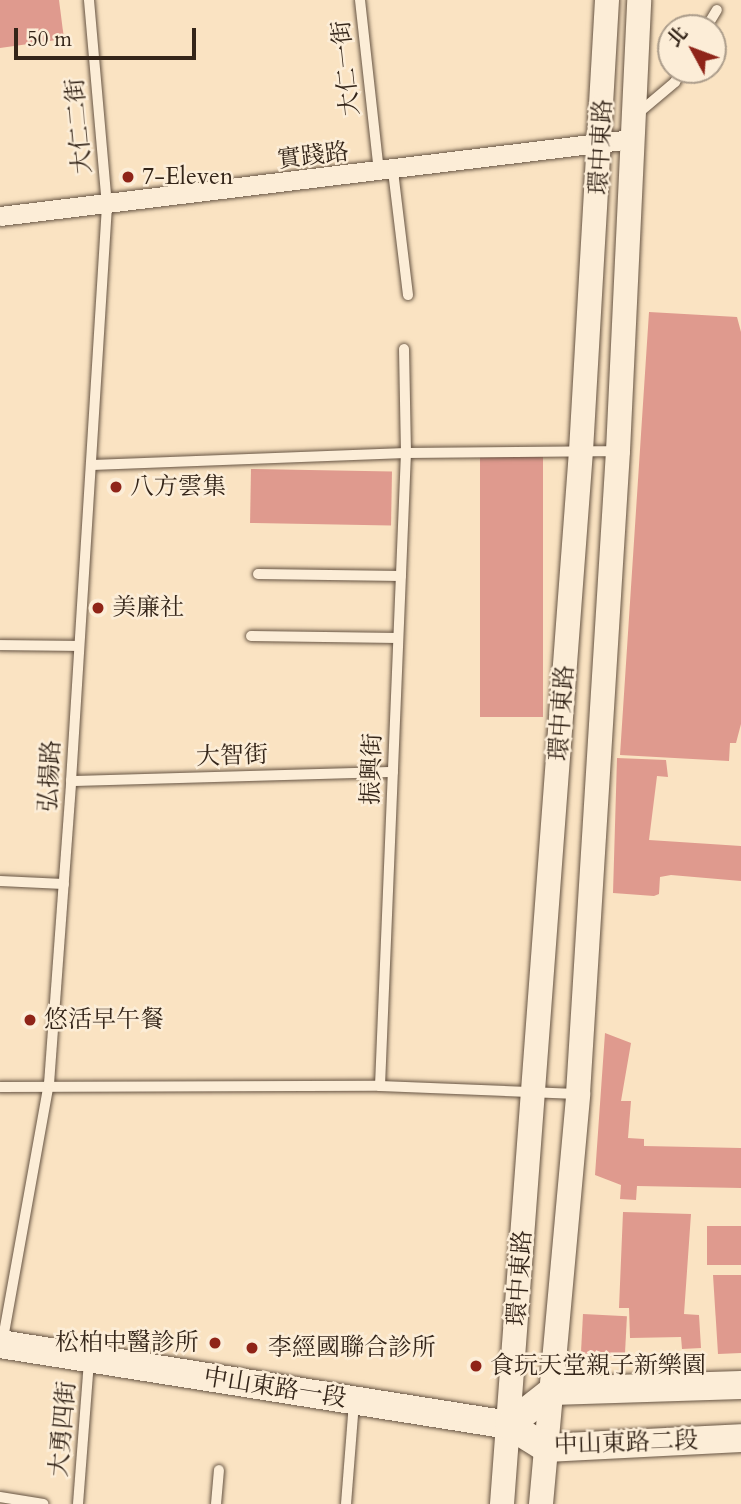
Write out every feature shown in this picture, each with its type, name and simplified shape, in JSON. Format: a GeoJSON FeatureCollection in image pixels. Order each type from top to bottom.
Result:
{"type":"FeatureCollection","features":[{"type":"Feature","properties":{"kind":"main road","name":"中山東路一段"},"geometry":{"type":"LineString","coordinates":[[1,1344],[509,1425]]}},
{"type":"Feature","properties":{"kind":"main road"},"geometry":{"type":"LineString","coordinates":[[552,1391],[741,1385]]}},
{"type":"Feature","properties":{"kind":"main road","name":"中山東路二段"},"geometry":{"type":"LineString","coordinates":[[552,1391],[509,1425],[546,1448],[741,1438]]}},
{"type":"Feature","properties":{"kind":"street","name":"環中東路"},"geometry":{"type":"LineString","coordinates":[[502,1504],[581,452],[602,142],[607,0]]}},
{"type":"Feature","properties":{"kind":"street","name":"環中東路"},"geometry":{"type":"LineString","coordinates":[[541,1504],[578,1094],[618,451],[639,0]]}},
{"type":"Feature","properties":{"kind":"street","name":"實踐路"},"geometry":{"type":"LineString","coordinates":[[0,216],[107,206],[386,172],[602,142],[632,128]]}},
{"type":"Feature","properties":{"kind":"lane","name":"大仁二街"},"geometry":{"type":"LineString","coordinates":[[89,0],[107,206]]}},
{"type":"Feature","properties":{"kind":"lane","name":"大仁一街"},"geometry":{"type":"LineString","coordinates":[[360,0],[408,295]]}},
{"type":"Feature","properties":{"kind":"lane"},"geometry":{"type":"LineString","coordinates":[[715,14],[717,10]]}},
{"type":"Feature","properties":{"kind":"lane"},"geometry":{"type":"LineString","coordinates":[[632,128],[673,84]]}},
{"type":"Feature","properties":{"kind":"lane","name":"弘揚路"},"geometry":{"type":"LineString","coordinates":[[1,1344],[49,1084],[92,465],[107,206]]}},
{"type":"Feature","properties":{"kind":"lane","name":"振興街"},"geometry":{"type":"LineString","coordinates":[[380,1086],[406,453],[404,349]]}},
{"type":"Feature","properties":{"kind":"lane"},"geometry":{"type":"LineString","coordinates":[[92,465],[406,453],[618,451]]}},
{"type":"Feature","properties":{"kind":"lane"},"geometry":{"type":"LineString","coordinates":[[258,573],[401,576]]}},
{"type":"Feature","properties":{"kind":"lane"},"geometry":{"type":"LineString","coordinates":[[251,636],[398,639]]}},
{"type":"Feature","properties":{"kind":"lane"},"geometry":{"type":"LineString","coordinates":[[0,645],[78,646]]}},
{"type":"Feature","properties":{"kind":"lane","name":"大智街"},"geometry":{"type":"LineString","coordinates":[[71,782],[393,772]]}},
{"type":"Feature","properties":{"kind":"lane"},"geometry":{"type":"LineString","coordinates":[[0,881],[64,884]]}},
{"type":"Feature","properties":{"kind":"lane"},"geometry":{"type":"LineString","coordinates":[[0,1087],[49,1084],[380,1086],[578,1094]]}},
{"type":"Feature","properties":{"kind":"lane","name":"大勇四街"},"geometry":{"type":"LineString","coordinates":[[78,1504],[89,1358]]}},
{"type":"Feature","properties":{"kind":"lane"},"geometry":{"type":"LineString","coordinates":[[346,1504],[354,1400]]}},
{"type":"Feature","properties":{"kind":"lane"},"geometry":{"type":"LineString","coordinates":[[216,1504],[219,1470]]}},
{"type":"Feature","properties":{"kind":"lane"},"geometry":{"type":"LineString","coordinates":[[0,1497],[44,1504]]}},
{"type":"Feature","properties":{"kind":"building"},"geometry":{"type":"Polygon","coordinates":[[[0,0],[59,0],[64,39],[0,48],[0,0]]]}},
{"type":"Feature","properties":{"kind":"building"},"geometry":{"type":"Polygon","coordinates":[[[649,312],[737,317],[741,332],[741,724],[736,743],[730,743],[729,761],[620,755],[649,312]]]}},
{"type":"Feature","properties":{"kind":"building"},"geometry":{"type":"Polygon","coordinates":[[[480,456],[543,456],[543,717],[480,717],[480,456]]]}},
{"type":"Feature","properties":{"kind":"building"},"geometry":{"type":"Polygon","coordinates":[[[251,469],[392,471],[391,525],[250,523],[251,469]]]}},
{"type":"Feature","properties":{"kind":"building"},"geometry":{"type":"Polygon","coordinates":[[[617,758],[666,760],[668,777],[657,776],[649,840],[741,846],[741,881],[671,875],[660,877],[659,894],[654,896],[613,893],[617,758]]]}},
{"type":"Feature","properties":{"kind":"building"},"geometry":{"type":"Polygon","coordinates":[[[605,1033],[631,1043],[621,1101],[631,1101],[628,1138],[644,1139],[644,1146],[741,1148],[741,1188],[637,1186],[636,1200],[620,1199],[621,1185],[595,1175],[605,1033]]]}},
{"type":"Feature","properties":{"kind":"building"},"geometry":{"type":"Polygon","coordinates":[[[623,1212],[691,1214],[684,1314],[699,1315],[701,1348],[682,1349],[681,1337],[630,1338],[629,1308],[619,1308],[623,1212]]]}},
{"type":"Feature","properties":{"kind":"building"},"geometry":{"type":"Polygon","coordinates":[[[707,1226],[741,1226],[741,1265],[707,1265],[707,1226]]]}},
{"type":"Feature","properties":{"kind":"building"},"geometry":{"type":"Polygon","coordinates":[[[713,1275],[741,1275],[741,1353],[718,1354],[713,1275]]]}},
{"type":"Feature","properties":{"kind":"building"},"geometry":{"type":"Polygon","coordinates":[[[583,1314],[627,1316],[625,1357],[581,1355],[583,1314]]]}},
{"type":"Feature","properties":{"kind":"place","name":"7-Eleven"},"geometry":{"type":"Point","coordinates":[128,177]}},
{"type":"Feature","properties":{"kind":"place","name":"八方雲集"},"geometry":{"type":"Point","coordinates":[116,487]}},
{"type":"Feature","properties":{"kind":"place","name":"美廉社"},"geometry":{"type":"Point","coordinates":[98,608]}},
{"type":"Feature","properties":{"kind":"place","name":"悠活早午餐"},"geometry":{"type":"Point","coordinates":[30,1020]}},
{"type":"Feature","properties":{"kind":"place","name":"松柏中醫診所"},"geometry":{"type":"Point","coordinates":[215,1343]}},
{"type":"Feature","properties":{"kind":"place","name":"李經國聯合診所"},"geometry":{"type":"Point","coordinates":[252,1348]}},
{"type":"Feature","properties":{"kind":"place","name":"食玩天堂親子新樂園"},"geometry":{"type":"Point","coordinates":[476,1366]}}]}
